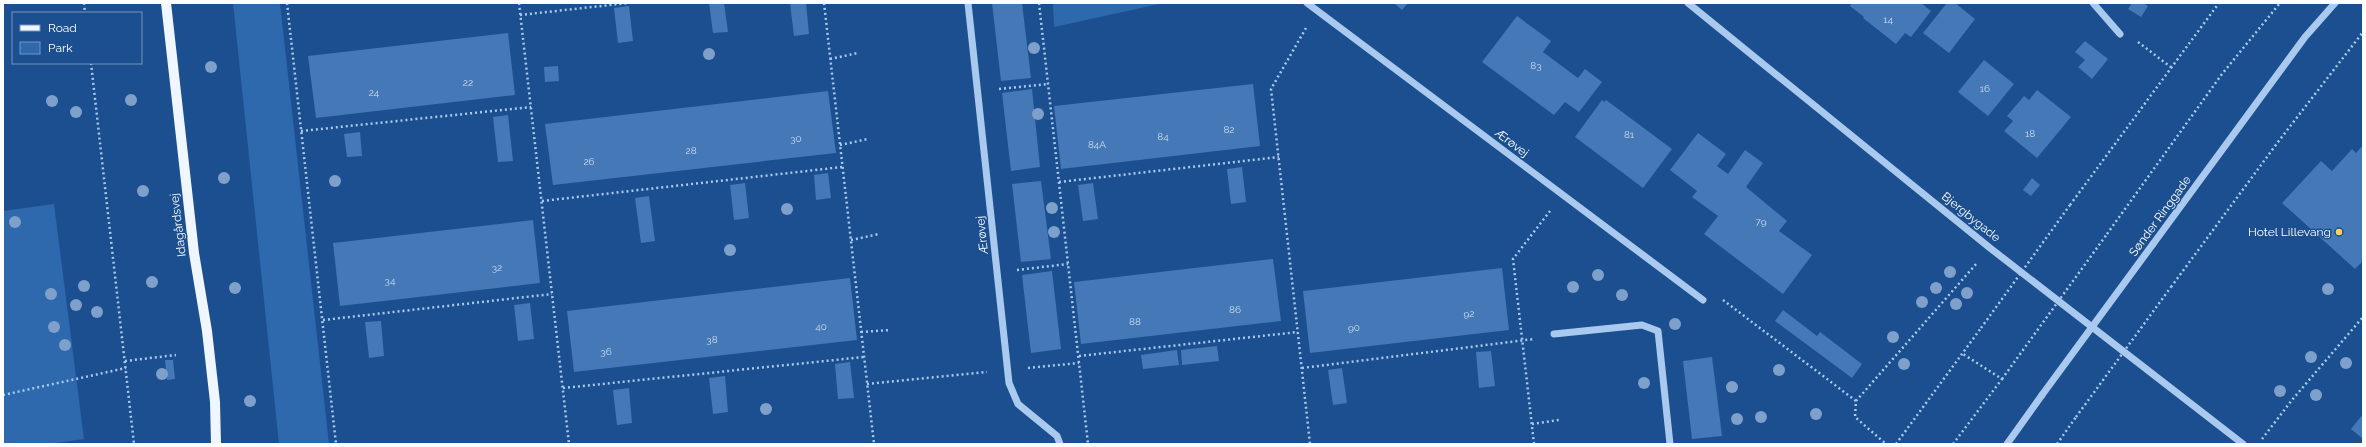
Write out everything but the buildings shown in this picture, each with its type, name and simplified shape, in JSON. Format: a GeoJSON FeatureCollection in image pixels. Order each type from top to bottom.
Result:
{"type":"FeatureCollection","features":[{"type":"Feature","properties":{"kind":"main road","name":"Idagårdsvej"},"geometry":{"type":"LineString","coordinates":[[166,3],[194,253],[207,331],[215,402],[216,444]]}},
{"type":"Feature","properties":{"kind":"street","name":"Ærøvej"},"geometry":{"type":"LineString","coordinates":[[968,3],[1009,382],[1018,404],[1057,436],[1060,444]]}},
{"type":"Feature","properties":{"kind":"street","name":"Ærøvej"},"geometry":{"type":"LineString","coordinates":[[1307,3],[1703,300]]}},
{"type":"Feature","properties":{"kind":"street","name":"Bjergbygade"},"geometry":{"type":"LineString","coordinates":[[1688,3],[1990,248],[2243,444]]}},
{"type":"Feature","properties":{"kind":"street"},"geometry":{"type":"LineString","coordinates":[[2093,3],[2120,34]]}},
{"type":"Feature","properties":{"kind":"street","name":"Sønder Ringgade"},"geometry":{"type":"LineString","coordinates":[[2007,444],[2305,37],[2335,3]]}},
{"type":"Feature","properties":{"kind":"street"},"geometry":{"type":"LineString","coordinates":[[1554,334],[1642,325],[1658,331],[1670,444]]}},
{"type":"Feature","properties":{"kind":"path"},"geometry":{"type":"LineString","coordinates":[[287,3],[336,444]]}},
{"type":"Feature","properties":{"kind":"path"},"geometry":{"type":"LineString","coordinates":[[519,3],[569,444]]}},
{"type":"Feature","properties":{"kind":"path"},"geometry":{"type":"LineString","coordinates":[[520,15],[628,3]]}},
{"type":"Feature","properties":{"kind":"path"},"geometry":{"type":"LineString","coordinates":[[824,3],[874,444]]}},
{"type":"Feature","properties":{"kind":"path"},"geometry":{"type":"LineString","coordinates":[[1039,3],[1088,444]]}},
{"type":"Feature","properties":{"kind":"path"},"geometry":{"type":"LineString","coordinates":[[1896,444],[2219,3]]}},
{"type":"Feature","properties":{"kind":"path"},"geometry":{"type":"LineString","coordinates":[[1953,444],[2002,379],[2222,74],[2280,3]]}},
{"type":"Feature","properties":{"kind":"path"},"geometry":{"type":"LineString","coordinates":[[1310,444],[1271,89],[1317,10]]}},
{"type":"Feature","properties":{"kind":"path"},"geometry":{"type":"LineString","coordinates":[[2057,444],[2278,142],[2363,32]]}},
{"type":"Feature","properties":{"kind":"path"},"geometry":{"type":"LineString","coordinates":[[2120,34],[2133,38],[2172,68]]}},
{"type":"Feature","properties":{"kind":"path"},"geometry":{"type":"LineString","coordinates":[[830,59],[858,53]]}},
{"type":"Feature","properties":{"kind":"path"},"geometry":{"type":"LineString","coordinates":[[91,64],[134,444]]}},
{"type":"Feature","properties":{"kind":"path"},"geometry":{"type":"LineString","coordinates":[[978,91],[1048,84]]}},
{"type":"Feature","properties":{"kind":"path"},"geometry":{"type":"LineString","coordinates":[[301,131],[531,107]]}},
{"type":"Feature","properties":{"kind":"path"},"geometry":{"type":"LineString","coordinates":[[840,144],[868,139]]}},
{"type":"Feature","properties":{"kind":"path"},"geometry":{"type":"LineString","coordinates":[[1059,182],[1279,157]]}},
{"type":"Feature","properties":{"kind":"path"},"geometry":{"type":"LineString","coordinates":[[542,201],[842,167]]}},
{"type":"Feature","properties":{"kind":"path"},"geometry":{"type":"LineString","coordinates":[[1534,444],[1513,259],[1563,195]]}},
{"type":"Feature","properties":{"kind":"path"},"geometry":{"type":"LineString","coordinates":[[851,240],[879,234]]}},
{"type":"Feature","properties":{"kind":"path"},"geometry":{"type":"LineString","coordinates":[[1886,444],[1855,417],[1856,401],[1990,248]]}},
{"type":"Feature","properties":{"kind":"path"},"geometry":{"type":"LineString","coordinates":[[997,272],[1068,264]]}},
{"type":"Feature","properties":{"kind":"path"},"geometry":{"type":"LineString","coordinates":[[323,320],[552,294]]}},
{"type":"Feature","properties":{"kind":"path"},"geometry":{"type":"LineString","coordinates":[[1703,300],[1723,300],[1856,401]]}},
{"type":"Feature","properties":{"kind":"path"},"geometry":{"type":"LineString","coordinates":[[2258,444],[2292,400],[2363,317]]}},
{"type":"Feature","properties":{"kind":"path"},"geometry":{"type":"LineString","coordinates":[[861,332],[890,330]]}},
{"type":"Feature","properties":{"kind":"path"},"geometry":{"type":"LineString","coordinates":[[1078,356],[1298,332]]}},
{"type":"Feature","properties":{"kind":"path"},"geometry":{"type":"LineString","coordinates":[[1302,368],[1523,341],[1554,334]]}},
{"type":"Feature","properties":{"kind":"path"},"geometry":{"type":"LineString","coordinates":[[1963,354],[2002,379]]}},
{"type":"Feature","properties":{"kind":"path"},"geometry":{"type":"LineString","coordinates":[[125,361],[176,355]]}},
{"type":"Feature","properties":{"kind":"path"},"geometry":{"type":"LineString","coordinates":[[563,388],[864,357]]}},
{"type":"Feature","properties":{"kind":"path"},"geometry":{"type":"LineString","coordinates":[[868,384],[1079,363]]}},
{"type":"Feature","properties":{"kind":"path"},"geometry":{"type":"LineString","coordinates":[[3,395],[126,368]]}},
{"type":"Feature","properties":{"kind":"path"},"geometry":{"type":"LineString","coordinates":[[1532,424],[1558,420]]}},
{"type":"Feature","properties":{"kind":"green space"},"geometry":{"type":"Polygon","coordinates":[[[233,3],[280,3],[329,444],[279,444],[233,3]]]}},
{"type":"Feature","properties":{"kind":"green space"},"geometry":{"type":"Polygon","coordinates":[[[1053,3],[1164,3],[1054,27],[1053,3]]]}},
{"type":"Feature","properties":{"kind":"green space"},"geometry":{"type":"Polygon","coordinates":[[[54,204],[84,439],[49,444],[3,444],[3,211],[54,204]]]}},
{"type":"Feature","properties":{"kind":"place","name":"Hotel Lillevang"},"geometry":{"type":"Point","coordinates":[2339,232]}}]}
